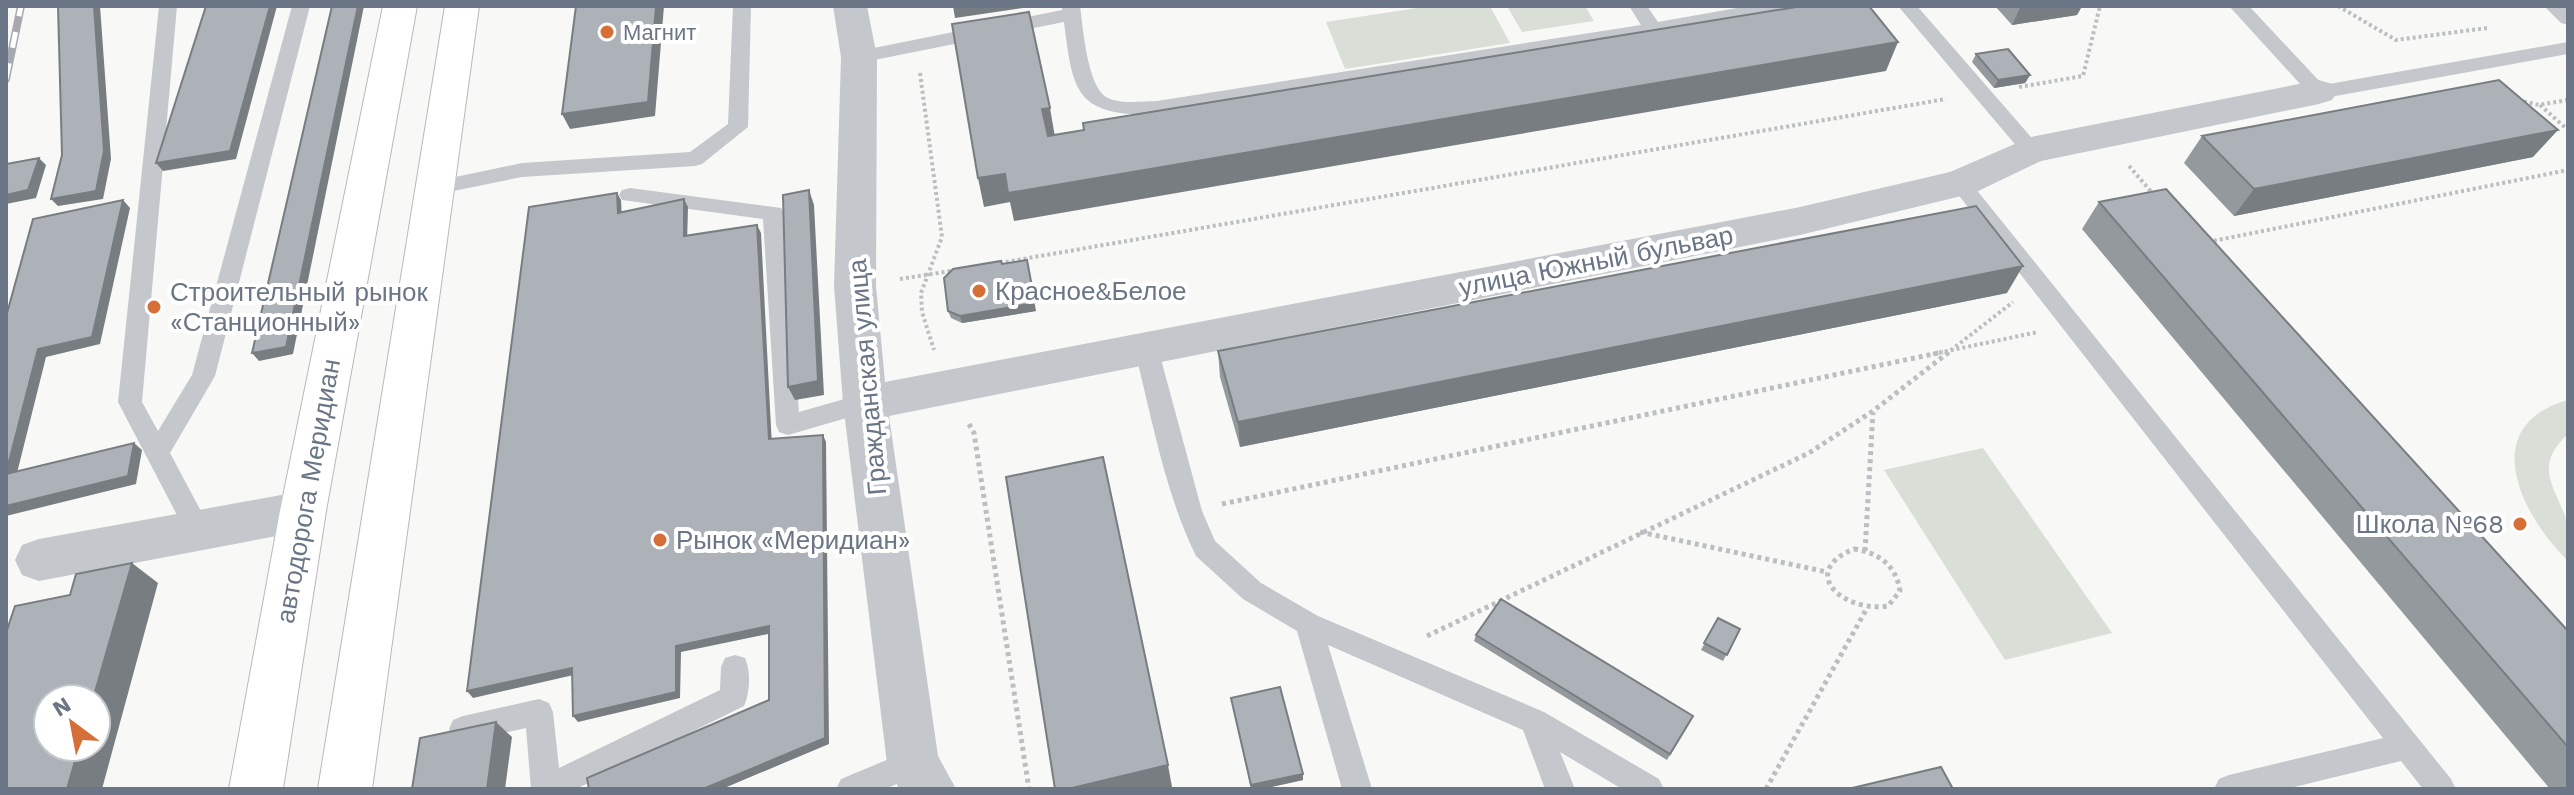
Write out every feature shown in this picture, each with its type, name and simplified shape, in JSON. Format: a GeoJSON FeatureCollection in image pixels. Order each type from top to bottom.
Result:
{"type":"FeatureCollection","features":[{"type":"Feature","properties":{"kind":"main road","name":"автодорога Меридиан"},"geometry":{"type":"LineString","coordinates":[[256,789],[303,511],[400,6]]}},
{"type":"Feature","properties":{"kind":"main road"},"geometry":{"type":"LineString","coordinates":[[345,789],[462,6]]}},
{"type":"Feature","properties":{"kind":"street","name":"Гражданская улица"},"geometry":{"type":"LineString","coordinates":[[850,6],[859,57],[855,286],[865,403],[921,776]]}},
{"type":"Feature","properties":{"kind":"street","name":"улица Южный бульвар"},"geometry":{"type":"LineString","coordinates":[[865,403],[1800,221],[1960,183],[2031,150],[2319,92]]}},
{"type":"Feature","properties":{"kind":"street"},"geometry":{"type":"LineString","coordinates":[[39,560],[303,511]]}},
{"type":"Feature","properties":{"kind":"lane"},"geometry":{"type":"LineString","coordinates":[[168,6],[130,402],[198,530]]}},
{"type":"Feature","properties":{"kind":"lane"},"geometry":{"type":"LineString","coordinates":[[157,453],[203,376],[301,6]]}},
{"type":"Feature","properties":{"kind":"lane"},"geometry":{"type":"LineString","coordinates":[[434,188],[522,170],[695,159],[738,127],[742,6]]}},
{"type":"Feature","properties":{"kind":"lane"},"geometry":{"type":"LineString","coordinates":[[1638,6],[1653,29]]}},
{"type":"Feature","properties":{"kind":"lane"},"geometry":{"type":"LineString","coordinates":[[859,57],[1071,10],[1087,90],[1098,101],[1121,108],[1157,108],[1653,29],[1690,14],[1781,6]]}},
{"type":"Feature","properties":{"kind":"lane"},"geometry":{"type":"LineString","coordinates":[[1907,6],[2031,150]]}},
{"type":"Feature","properties":{"kind":"lane"},"geometry":{"type":"LineString","coordinates":[[2238,6],[2319,92],[2564,53]]}},
{"type":"Feature","properties":{"kind":"lane"},"geometry":{"type":"LineString","coordinates":[[2553,6],[2568,19]]}},
{"type":"Feature","properties":{"kind":"lane"},"geometry":{"type":"LineString","coordinates":[[1960,183],[2043,292],[2441,789]]}},
{"type":"Feature","properties":{"kind":"lane"},"geometry":{"type":"LineString","coordinates":[[630,195],[773,213],[788,425],[865,403]]}},
{"type":"Feature","properties":{"kind":"lane"},"geometry":{"type":"LineString","coordinates":[[1146,348],[1189,511],[1205,548],[1252,591],[1308,624],[1534,721],[1649,789]]}},
{"type":"Feature","properties":{"kind":"lane"},"geometry":{"type":"LineString","coordinates":[[1308,624],[1357,789]]}},
{"type":"Feature","properties":{"kind":"lane"},"geometry":{"type":"LineString","coordinates":[[463,729],[539,712],[546,789],[734,697],[735,667]]}},
{"type":"Feature","properties":{"kind":"lane"},"geometry":{"type":"LineString","coordinates":[[1534,721],[1560,789]]}},
{"type":"Feature","properties":{"kind":"lane"},"geometry":{"type":"LineString","coordinates":[[2229,789],[2407,746]]}},
{"type":"Feature","properties":{"kind":"lane"},"geometry":{"type":"LineString","coordinates":[[851,789],[921,776]]}},
{"type":"Feature","properties":{"kind":"path"},"geometry":{"type":"LineString","coordinates":[[989,265],[2083,76],[2100,6]]}},
{"type":"Feature","properties":{"kind":"path"},"geometry":{"type":"LineString","coordinates":[[2338,6],[2396,40],[2489,28]]}},
{"type":"Feature","properties":{"kind":"path"},"geometry":{"type":"LineString","coordinates":[[2539,105],[2568,130]]}},
{"type":"Feature","properties":{"kind":"path"},"geometry":{"type":"LineString","coordinates":[[2101,136],[2160,201]]}},
{"type":"Feature","properties":{"kind":"path"},"geometry":{"type":"LineString","coordinates":[[2199,244],[2568,170]]}},
{"type":"Feature","properties":{"kind":"path"},"geometry":{"type":"LineString","coordinates":[[855,286],[957,270]]}},
{"type":"Feature","properties":{"kind":"path"},"geometry":{"type":"LineString","coordinates":[[1383,658],[1639,532],[1809,453],[1873,411],[2021,296],[2043,292]]}},
{"type":"Feature","properties":{"kind":"path"},"geometry":{"type":"LineString","coordinates":[[1189,511],[2070,326]]}},
{"type":"Feature","properties":{"kind":"path"},"geometry":{"type":"LineString","coordinates":[[1865,551],[1873,411]]}},
{"type":"Feature","properties":{"kind":"path"},"geometry":{"type":"LineString","coordinates":[[1639,532],[1827,572]]}},
{"type":"Feature","properties":{"kind":"path"},"geometry":{"type":"LineString","coordinates":[[1854,549],[1865,551],[1887,562],[1895,571],[1900,591],[1888,606],[1866,610],[1843,600],[1829,582],[1827,572],[1835,556],[1854,549]]}},
{"type":"Feature","properties":{"kind":"path"},"geometry":{"type":"LineString","coordinates":[[1766,789],[1866,610]]}},
{"type":"Feature","properties":{"kind":"shaded area"},"geometry":{"type":"Polygon","coordinates":[[[1430,6],[1490,6],[1510,43],[1345,69],[1326,22],[1430,6]]]}},
{"type":"Feature","properties":{"kind":"shaded area"},"geometry":{"type":"Polygon","coordinates":[[[1507,6],[1585,6],[1594,21],[1522,32],[1507,6]]]}},
{"type":"Feature","properties":{"kind":"shaded area"},"geometry":{"type":"Polygon","coordinates":[[[2568,400],[2568,434],[2557,446],[2549,467],[2568,526],[2568,561],[2535,520],[2523,497],[2516,473],[2515,450],[2523,430],[2540,412],[2568,400]]]}},
{"type":"Feature","properties":{"kind":"shaded area"},"geometry":{"type":"Polygon","coordinates":[[[1983,448],[2112,633],[2005,660],[1884,470],[1983,448]]]}},
{"type":"Feature","properties":{"kind":"building"},"geometry":{"type":"Polygon","coordinates":[[[58,6],[94,6],[104,151],[96,191],[51,199],[62,155],[58,6]]]}},
{"type":"Feature","properties":{"kind":"building"},"geometry":{"type":"Polygon","coordinates":[[[206,6],[270,6],[230,151],[156,163],[206,6]]]}},
{"type":"Feature","properties":{"kind":"building"},"geometry":{"type":"Polygon","coordinates":[[[332,6],[358,6],[286,347],[252,353],[332,6]]]}},
{"type":"Feature","properties":{"kind":"building"},"geometry":{"type":"Polygon","coordinates":[[[576,6],[656,6],[648,102],[562,114],[576,6]]]}},
{"type":"Feature","properties":{"kind":"building"},"geometry":{"type":"Polygon","coordinates":[[[1802,6],[1869,6],[1898,42],[1008,193],[1005,174],[978,178],[952,24],[1029,12],[1050,108],[1042,109],[1048,136],[1084,130],[1083,123],[1802,6]]]}},
{"type":"Feature","properties":{"kind":"building"},"geometry":{"type":"Polygon","coordinates":[[[2008,49],[2030,75],[1998,80],[1976,54],[2008,49]]]}},
{"type":"Feature","properties":{"kind":"building"},"geometry":{"type":"Polygon","coordinates":[[[2499,80],[2558,130],[2254,189],[2202,136],[2499,80]]]}},
{"type":"Feature","properties":{"kind":"building"},"geometry":{"type":"Polygon","coordinates":[[[39,158],[28,190],[6,195],[6,164],[39,158]]]}},
{"type":"Feature","properties":{"kind":"building"},"geometry":{"type":"Polygon","coordinates":[[[2166,189],[2568,631],[2568,747],[2099,202],[2166,189]]]}},
{"type":"Feature","properties":{"kind":"building"},"geometry":{"type":"Polygon","coordinates":[[[809,190],[818,381],[788,387],[783,195],[809,190]]]}},
{"type":"Feature","properties":{"kind":"building","name":"Рынок «Меридиан»"},"geometry":{"type":"Polygon","coordinates":[[[617,193],[618,213],[684,199],[684,236],[757,225],[769,439],[823,435],[825,738],[703,789],[589,789],[587,778],[769,700],[769,626],[676,646],[676,692],[573,716],[572,668],[467,691],[529,207],[617,193]]]}},
{"type":"Feature","properties":{"kind":"building"},"geometry":{"type":"Polygon","coordinates":[[[123,200],[92,337],[38,349],[6,473],[6,317],[33,219],[123,200]]]}},
{"type":"Feature","properties":{"kind":"building"},"geometry":{"type":"Polygon","coordinates":[[[1976,206],[2023,266],[1238,422],[1218,351],[1976,206]]]}},
{"type":"Feature","properties":{"kind":"building"},"geometry":{"type":"Polygon","coordinates":[[[1027,260],[1035,303],[960,316],[948,311],[944,278],[953,269],[1027,260]]]}},
{"type":"Feature","properties":{"kind":"building"},"geometry":{"type":"Polygon","coordinates":[[[134,443],[128,476],[6,506],[6,474],[134,443]]]}},
{"type":"Feature","properties":{"kind":"building"},"geometry":{"type":"Polygon","coordinates":[[[1103,457],[1168,765],[1068,789],[1055,789],[1006,477],[1103,457]]]}},
{"type":"Feature","properties":{"kind":"building"},"geometry":{"type":"Polygon","coordinates":[[[132,563],[98,683],[32,683],[32,763],[74,763],[67,789],[6,789],[6,633],[15,606],[70,595],[76,574],[132,563]]]}},
{"type":"Feature","properties":{"kind":"building"},"geometry":{"type":"Polygon","coordinates":[[[1501,599],[1693,716],[1670,754],[1476,635],[1501,599]]]}},
{"type":"Feature","properties":{"kind":"building"},"geometry":{"type":"Polygon","coordinates":[[[1718,618],[1740,629],[1727,655],[1704,643],[1718,618]]]}},
{"type":"Feature","properties":{"kind":"building"},"geometry":{"type":"Polygon","coordinates":[[[1280,687],[1303,774],[1251,785],[1231,698],[1280,687]]]}},
{"type":"Feature","properties":{"kind":"building"},"geometry":{"type":"Polygon","coordinates":[[[496,722],[487,789],[412,789],[420,738],[496,722]]]}},
{"type":"Feature","properties":{"kind":"building"},"geometry":{"type":"Polygon","coordinates":[[[1941,767],[1953,789],[1848,789],[1941,767]]]}},
{"type":"Feature","properties":{"kind":"railway"},"geometry":{"type":"LineString","coordinates":[[6,79],[21,6]]}},
{"type":"Feature","properties":{"kind":"place","name":"Магнит"},"geometry":{"type":"Point","coordinates":[607,32]}},
{"type":"Feature","properties":{"kind":"place","name":"Красное&Белое"},"geometry":{"type":"Point","coordinates":[979,291]}},
{"type":"Feature","properties":{"kind":"place","name":"Строительный рынок «Станционный»"},"geometry":{"type":"Point","coordinates":[154,307]}},
{"type":"Feature","properties":{"kind":"place","name":"Школа №68"},"geometry":{"type":"Point","coordinates":[2520,524]}},
{"type":"Feature","properties":{"kind":"place","name":"Рынок «Меридиан»"},"geometry":{"type":"Point","coordinates":[660,540]}}]}
